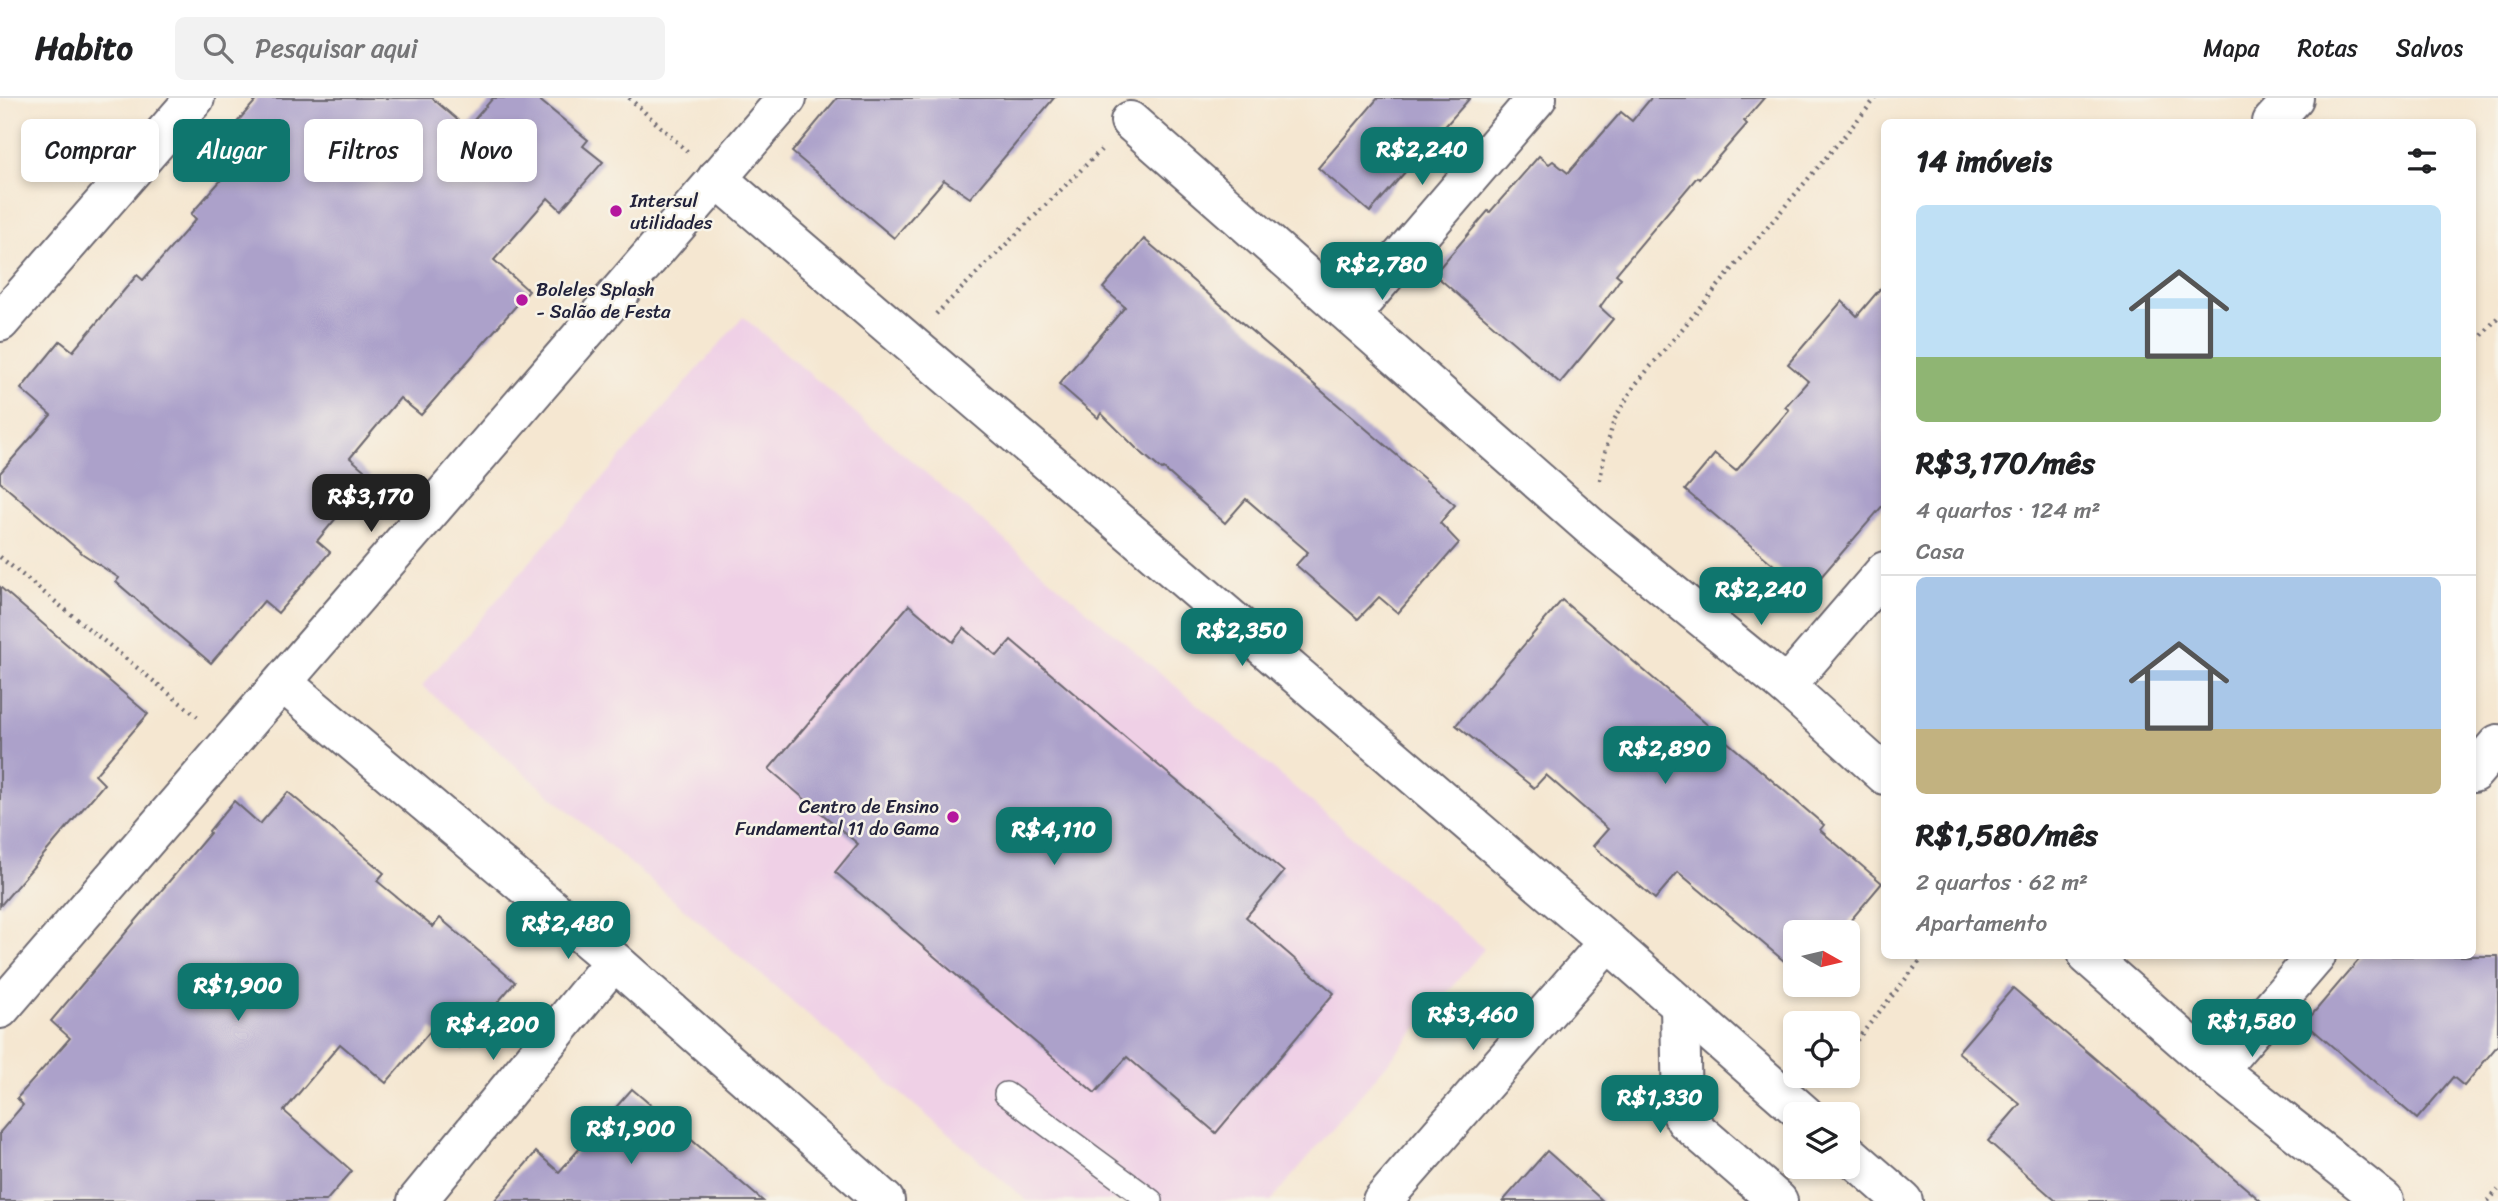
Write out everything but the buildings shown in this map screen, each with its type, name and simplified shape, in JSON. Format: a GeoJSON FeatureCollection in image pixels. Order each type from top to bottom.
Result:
{"type":"FeatureCollection","features":[{"type":"Feature","properties":{"kind":"street"},"geometry":{"type":"LineString","coordinates":[[0,322],[195,98]]}},
{"type":"Feature","properties":{"kind":"street"},"geometry":{"type":"LineString","coordinates":[[0,1009],[787,98]]}},
{"type":"Feature","properties":{"kind":"street"},"geometry":{"type":"LineString","coordinates":[[1351,315],[1537,98]]}},
{"type":"Feature","properties":{"kind":"street"},"geometry":{"type":"LineString","coordinates":[[2275,119],[2294,98]]}},
{"type":"Feature","properties":{"kind":"street"},"geometry":{"type":"LineString","coordinates":[[1130,121],[1593,529],[1786,686],[1881,771]]}},
{"type":"Feature","properties":{"kind":"street"},"geometry":{"type":"LineString","coordinates":[[717,178],[1608,942],[1790,1102]]}},
{"type":"Feature","properties":{"kind":"street"},"geometry":{"type":"LineString","coordinates":[[1786,686],[1881,576]]}},
{"type":"Feature","properties":{"kind":"street"},"geometry":{"type":"LineString","coordinates":[[282,683],[614,961],[885,1201]]}},
{"type":"Feature","properties":{"kind":"street"},"geometry":{"type":"LineString","coordinates":[[2476,770],[2498,744]]}},
{"type":"Feature","properties":{"kind":"street"},"geometry":{"type":"LineString","coordinates":[[1382,1201],[1608,942]]}},
{"type":"Feature","properties":{"kind":"street"},"geometry":{"type":"LineString","coordinates":[[2091,959],[2218,1069],[2384,1201]]}},
{"type":"Feature","properties":{"kind":"street"},"geometry":{"type":"LineString","coordinates":[[2218,1069],[2313,959]]}},
{"type":"Feature","properties":{"kind":"street"},"geometry":{"type":"LineString","coordinates":[[417,1201],[614,961]]}},
{"type":"Feature","properties":{"kind":"street"},"geometry":{"type":"LineString","coordinates":[[1680,1005],[1682,1114],[1686,1121],[1778,1201]]}},
{"type":"Feature","properties":{"kind":"street"},"geometry":{"type":"LineString","coordinates":[[1860,1163],[1903,1201]]}},
{"type":"Feature","properties":{"kind":"lane"},"geometry":{"type":"LineString","coordinates":[[1006,1094],[1151,1201]]}},
{"type":"Feature","properties":{"kind":"path"},"geometry":{"type":"LineString","coordinates":[[629,98],[717,178]]}},
{"type":"Feature","properties":{"kind":"path"},"geometry":{"type":"LineString","coordinates":[[1593,529],[1604,457],[1614,420],[1635,385],[1876,98]]}},
{"type":"Feature","properties":{"kind":"path"},"geometry":{"type":"LineString","coordinates":[[908,342],[1130,121]]}},
{"type":"Feature","properties":{"kind":"path"},"geometry":{"type":"LineString","coordinates":[[2476,343],[2498,317]]}},
{"type":"Feature","properties":{"kind":"path"},"geometry":{"type":"LineString","coordinates":[[0,557],[230,743]]}},
{"type":"Feature","properties":{"kind":"path"},"geometry":{"type":"LineString","coordinates":[[1860,1036],[1922,959]]}},
{"type":"Feature","properties":{"kind":"path"},"geometry":{"type":"LineString","coordinates":[[2488,1201],[2498,1190]]}},
{"type":"Feature","properties":{"kind":"shaded area","name":"Centro de Ensino Fundamental 11 do Gama"},"geometry":{"type":"Polygon","coordinates":[[[743,317],[1484,949],[1271,1201],[1027,1201],[422,686],[743,317]]]}},
{"type":"Feature","properties":{"kind":"place","name":"Intersul utilidades"},"geometry":{"type":"Point","coordinates":[616,211]}},
{"type":"Feature","properties":{"kind":"place","name":"Boleles Splash - Salão de Festa"},"geometry":{"type":"Point","coordinates":[522,300]}},
{"type":"Feature","properties":{"kind":"place","name":"Centro de Ensino Fundamental 11 do Gama"},"geometry":{"type":"Point","coordinates":[953,817]}}]}
